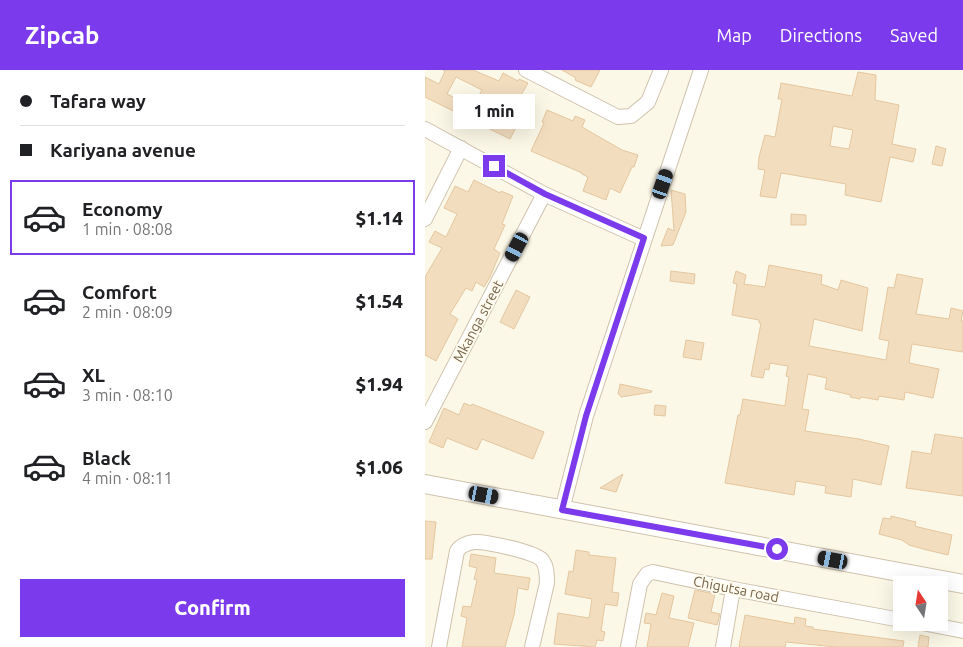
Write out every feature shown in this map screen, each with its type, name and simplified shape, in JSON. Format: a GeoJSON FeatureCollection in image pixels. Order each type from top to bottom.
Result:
{"type":"FeatureCollection","features":[{"type":"Feature","properties":{"kind":"street"},"geometry":{"type":"LineString","coordinates":[[526,70],[619,117],[631,116],[648,102],[661,70]]}},
{"type":"Feature","properties":{"kind":"street"},"geometry":{"type":"LineString","coordinates":[[562,510],[586,416],[701,70]]}},
{"type":"Feature","properties":{"kind":"street"},"geometry":{"type":"LineString","coordinates":[[425,130],[545,194],[644,238]]}},
{"type":"Feature","properties":{"kind":"street"},"geometry":{"type":"LineString","coordinates":[[425,219],[461,148]]}},
{"type":"Feature","properties":{"kind":"street","name":"Mkanga street"},"geometry":{"type":"LineString","coordinates":[[425,422],[545,194]]}},
{"type":"Feature","properties":{"kind":"street"},"geometry":{"type":"LineString","coordinates":[[425,484],[963,584]]}},
{"type":"Feature","properties":{"kind":"street"},"geometry":{"type":"LineString","coordinates":[[439,647],[457,551],[460,546],[473,542],[484,542],[535,555],[543,562],[547,583],[532,647]]}},
{"type":"Feature","properties":{"kind":"street","name":"Chigutsa road"},"geometry":{"type":"LineString","coordinates":[[628,647],[639,584],[647,574],[653,572],[893,619]]}},
{"type":"Feature","properties":{"kind":"street"},"geometry":{"type":"LineString","coordinates":[[723,647],[733,589]]}},
{"type":"Feature","properties":{"kind":"street"},"geometry":{"type":"LineString","coordinates":[[948,628],[963,631]]}},
{"type":"Feature","properties":{"kind":"building"},"geometry":{"type":"Polygon","coordinates":[[[443,70],[473,70],[499,81],[503,73],[518,81],[519,79],[528,83],[520,97],[529,102],[510,139],[425,97],[425,77],[439,84],[445,71],[443,70]],[[456,77],[447,94],[473,107],[482,90],[456,77]]]}},
{"type":"Feature","properties":{"kind":"building"},"geometry":{"type":"Polygon","coordinates":[[[562,70],[600,70],[591,87],[575,80],[576,78],[562,70]]]}},
{"type":"Feature","properties":{"kind":"building"},"geometry":{"type":"Polygon","coordinates":[[[858,72],[876,75],[875,100],[899,105],[892,144],[916,149],[913,162],[890,157],[881,202],[845,195],[846,184],[781,173],[776,198],[760,196],[765,170],[758,169],[759,157],[765,135],[775,137],[782,99],[778,99],[781,83],[852,96],[858,72]],[[833,126],[830,146],[849,149],[853,130],[833,126]]]}},
{"type":"Feature","properties":{"kind":"building"},"geometry":{"type":"Polygon","coordinates":[[[547,110],[573,121],[575,116],[585,120],[582,127],[622,150],[638,155],[634,167],[632,167],[620,193],[610,188],[606,200],[583,191],[588,177],[531,151],[544,123],[542,122],[547,110]]]}},
{"type":"Feature","properties":{"kind":"building"},"geometry":{"type":"Polygon","coordinates":[[[936,146],[946,149],[942,166],[932,164],[936,146]]]}},
{"type":"Feature","properties":{"kind":"building"},"geometry":{"type":"Polygon","coordinates":[[[474,180],[500,193],[501,191],[513,196],[502,224],[505,225],[494,249],[500,253],[490,277],[484,287],[476,282],[472,291],[466,288],[450,314],[458,319],[436,361],[425,355],[425,277],[442,248],[429,242],[435,231],[446,237],[457,214],[444,208],[455,186],[468,192],[474,180]]]}},
{"type":"Feature","properties":{"kind":"building"},"geometry":{"type":"Polygon","coordinates":[[[671,190],[685,194],[686,212],[673,245],[661,246],[668,228],[674,231],[671,190]]]}},
{"type":"Feature","properties":{"kind":"building"},"geometry":{"type":"Polygon","coordinates":[[[791,214],[806,215],[806,225],[791,225],[791,214]]]}},
{"type":"Feature","properties":{"kind":"building"},"geometry":{"type":"Polygon","coordinates":[[[769,265],[822,275],[821,284],[838,290],[841,280],[868,288],[862,331],[814,319],[809,346],[886,360],[889,341],[879,339],[888,287],[894,288],[897,274],[923,279],[916,314],[949,319],[951,308],[963,311],[961,321],[963,321],[963,352],[912,344],[909,363],[939,369],[933,398],[905,392],[904,400],[879,396],[878,400],[861,397],[860,399],[825,389],[827,378],[808,374],[802,409],[809,410],[805,431],[859,439],[889,446],[881,485],[853,479],[851,497],[825,493],[826,486],[796,481],[794,495],[725,483],[738,415],[740,415],[743,399],[785,406],[789,377],[786,376],[788,366],[770,363],[769,370],[765,369],[763,378],[751,376],[761,323],[759,323],[759,320],[732,315],[737,284],[733,283],[736,271],[746,275],[744,284],[765,287],[769,265]]]}},
{"type":"Feature","properties":{"kind":"building"},"geometry":{"type":"Polygon","coordinates":[[[671,271],[695,274],[694,284],[670,281],[671,271]]]}},
{"type":"Feature","properties":{"kind":"building"},"geometry":{"type":"Polygon","coordinates":[[[516,290],[530,297],[514,329],[500,322],[516,290]]]}},
{"type":"Feature","properties":{"kind":"building"},"geometry":{"type":"Polygon","coordinates":[[[686,340],[704,343],[701,360],[683,357],[686,340]]]}},
{"type":"Feature","properties":{"kind":"building"},"geometry":{"type":"Polygon","coordinates":[[[620,384],[652,392],[621,397],[618,394],[620,384]]]}},
{"type":"Feature","properties":{"kind":"building"},"geometry":{"type":"Polygon","coordinates":[[[464,403],[471,406],[472,404],[544,432],[533,459],[482,439],[477,450],[447,438],[443,448],[429,442],[444,408],[459,415],[464,403]]]}},
{"type":"Feature","properties":{"kind":"building"},"geometry":{"type":"Polygon","coordinates":[[[655,405],[666,406],[665,416],[654,415],[655,405]]]}},
{"type":"Feature","properties":{"kind":"building"},"geometry":{"type":"Polygon","coordinates":[[[935,434],[963,438],[963,496],[906,488],[912,451],[931,454],[935,434]]]}},
{"type":"Feature","properties":{"kind":"building"},"geometry":{"type":"Polygon","coordinates":[[[623,474],[616,492],[600,488],[623,474]]]}},
{"type":"Feature","properties":{"kind":"building"},"geometry":{"type":"Polygon","coordinates":[[[891,516],[916,522],[915,526],[918,527],[952,535],[948,555],[909,545],[902,540],[879,534],[883,518],[891,519],[891,516]]]}},
{"type":"Feature","properties":{"kind":"building"},"geometry":{"type":"Polygon","coordinates":[[[425,521],[436,522],[432,559],[425,559],[425,521]]]}},
{"type":"Feature","properties":{"kind":"building"},"geometry":{"type":"Polygon","coordinates":[[[576,550],[589,552],[589,555],[616,558],[612,592],[619,593],[617,606],[605,604],[601,631],[605,632],[603,641],[597,640],[595,647],[554,644],[558,613],[589,618],[592,599],[565,594],[569,571],[573,572],[576,550]]]}},
{"type":"Feature","properties":{"kind":"building"},"geometry":{"type":"Polygon","coordinates":[[[471,554],[496,558],[494,573],[530,578],[528,590],[518,588],[514,615],[505,647],[462,647],[467,618],[461,616],[463,606],[471,607],[477,580],[474,579],[477,568],[469,566],[471,554]]]}},
{"type":"Feature","properties":{"kind":"building"},"geometry":{"type":"Polygon","coordinates":[[[695,590],[715,594],[711,612],[720,614],[717,625],[688,618],[695,590]]]}},
{"type":"Feature","properties":{"kind":"building"},"geometry":{"type":"Polygon","coordinates":[[[662,593],[674,596],[669,618],[694,623],[688,647],[647,647],[651,624],[644,623],[646,613],[656,615],[662,593]]]}},
{"type":"Feature","properties":{"kind":"building"},"geometry":{"type":"Polygon","coordinates":[[[745,615],[794,624],[795,617],[806,619],[805,626],[813,627],[813,629],[904,641],[903,647],[836,647],[786,642],[785,647],[739,647],[745,615]]]}},
{"type":"Feature","properties":{"kind":"building"},"geometry":{"type":"Polygon","coordinates":[[[920,635],[929,637],[928,647],[918,647],[920,635]]]}},
{"type":"Feature","properties":{"kind":"route"},"geometry":{"type":"LineString","coordinates":[[494,166],[545,194],[644,238],[586,416],[562,510],[777,549]]}}]}
